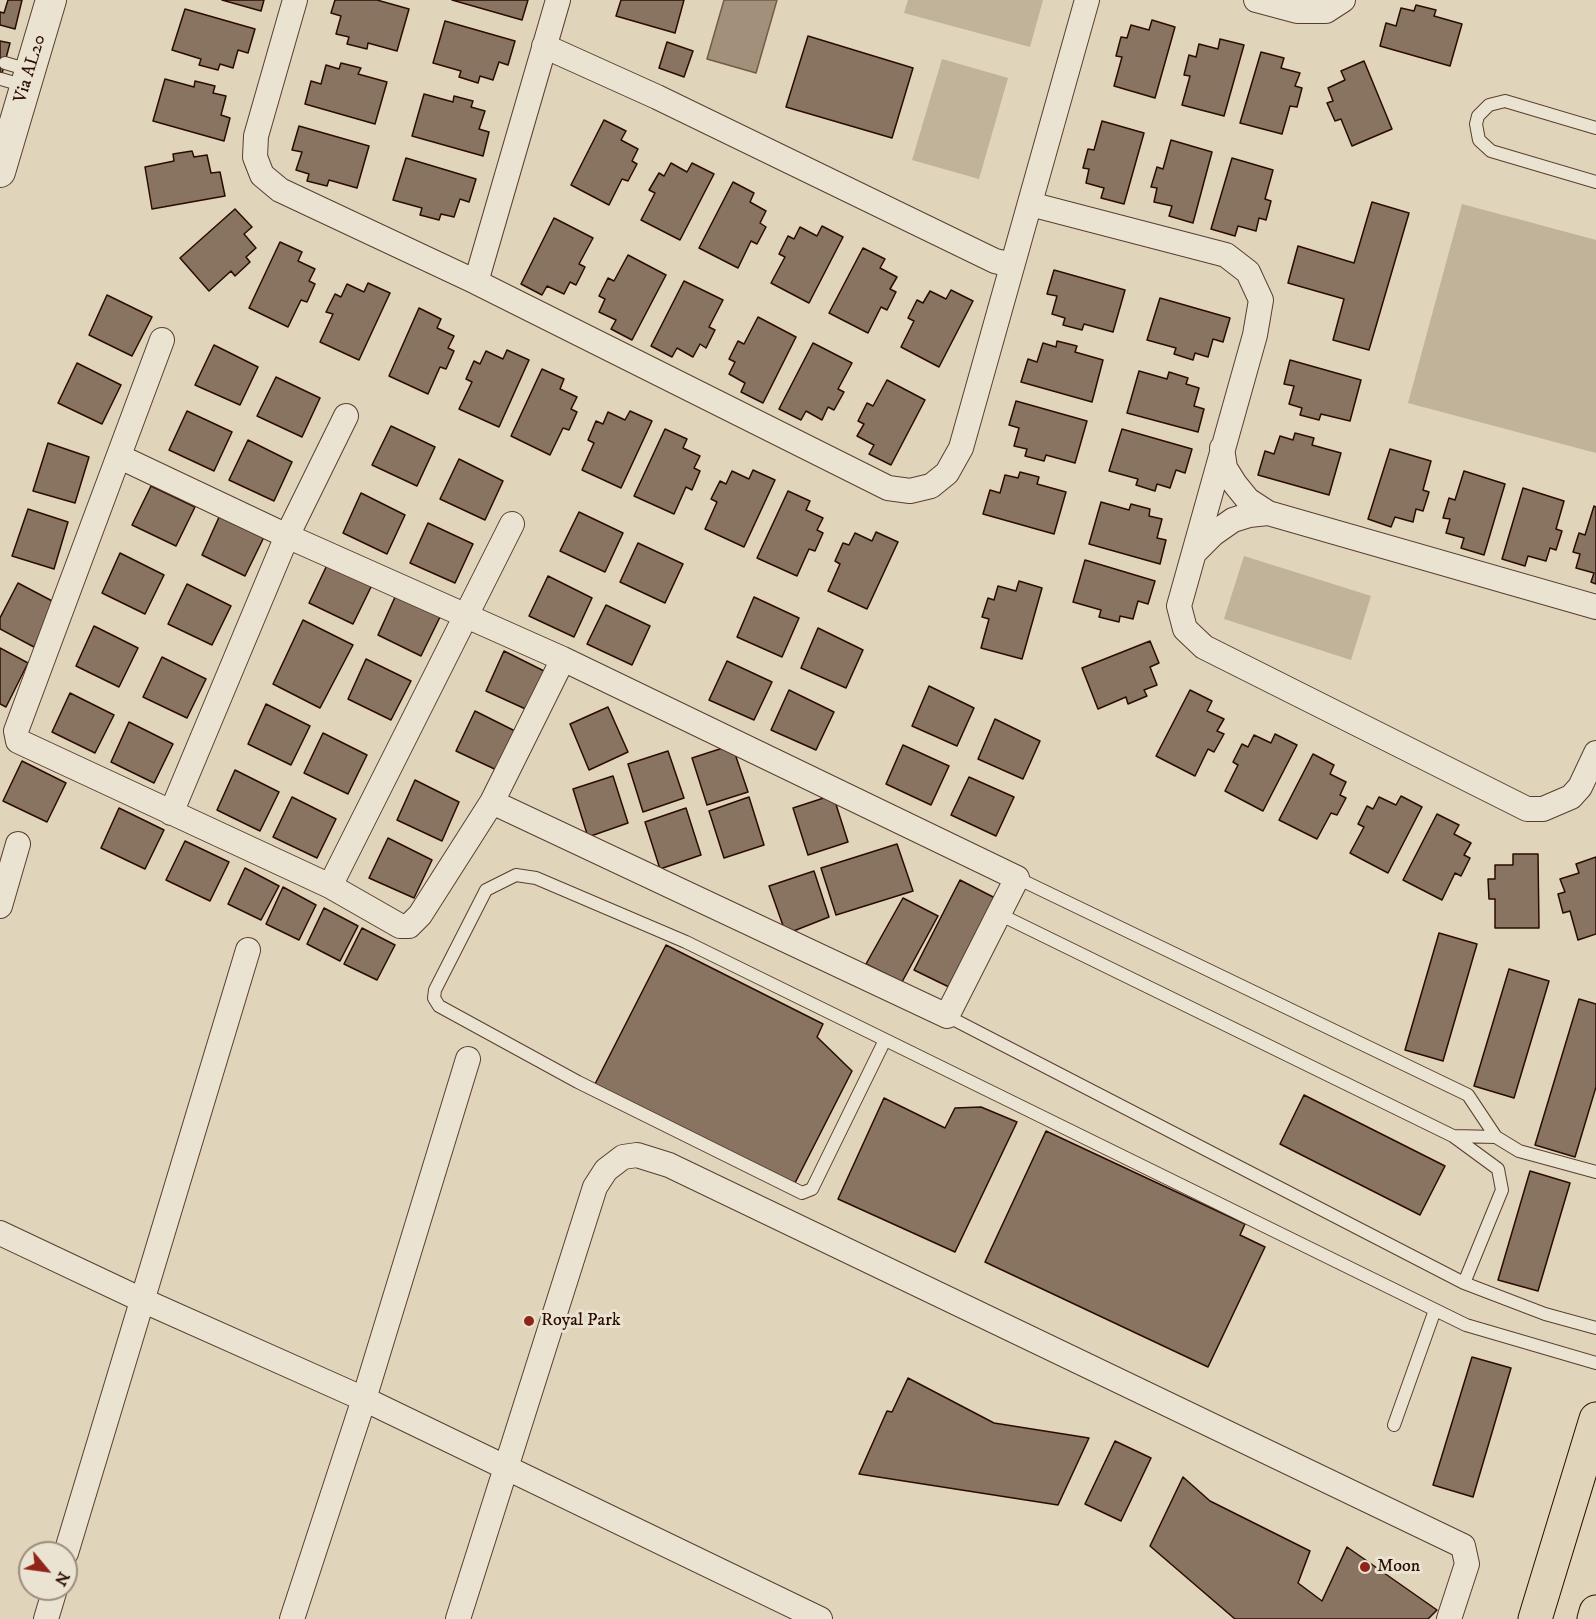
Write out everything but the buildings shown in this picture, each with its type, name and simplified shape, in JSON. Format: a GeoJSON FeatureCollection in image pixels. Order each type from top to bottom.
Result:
{"type":"FeatureCollection","features":[{"type":"Feature","properties":{"kind":"highway"},"geometry":{"type":"LineString","coordinates":[[1535,1619],[1596,1419]]}},
{"type":"Feature","properties":{"kind":"highway"},"geometry":{"type":"LineString","coordinates":[[1594,1619],[1596,1612]]}},
{"type":"Feature","properties":{"kind":"street","name":"Via AL20"},"geometry":{"type":"LineString","coordinates":[[0,172],[15,75],[51,0]]}},
{"type":"Feature","properties":{"kind":"street"},"geometry":{"type":"LineString","coordinates":[[295,0],[256,136],[255,157],[262,176],[280,190],[311,206],[476,282],[888,488],[910,491],[931,486],[947,473],[961,448],[1087,0]]}},
{"type":"Feature","properties":{"kind":"street"},"geometry":{"type":"LineString","coordinates":[[476,282],[558,0]]}},
{"type":"Feature","properties":{"kind":"street"},"geometry":{"type":"LineString","coordinates":[[1256,0],[1297,11],[1326,11],[1343,0]]}},
{"type":"Feature","properties":{"kind":"street"},"geometry":{"type":"LineString","coordinates":[[544,46],[657,97],[994,261],[1012,266]]}},
{"type":"Feature","properties":{"kind":"street"},"geometry":{"type":"LineString","coordinates":[[1030,204],[1226,255],[1248,272],[1261,300],[1255,335],[1179,606],[1185,629],[1204,647],[1527,809],[1543,810],[1571,797],[1580,787],[1596,753]]}},
{"type":"Feature","properties":{"kind":"street"},"geometry":{"type":"LineString","coordinates":[[162,340],[16,730],[18,741],[330,886],[400,926],[409,926],[415,921],[492,802],[563,659]]}},
{"type":"Feature","properties":{"kind":"street"},"geometry":{"type":"LineString","coordinates":[[171,813],[287,536],[346,416]]}},
{"type":"Feature","properties":{"kind":"street"},"geometry":{"type":"LineString","coordinates":[[1222,448],[1225,468],[1235,484],[1248,500],[1268,513],[1596,607]]}},
{"type":"Feature","properties":{"kind":"street"},"geometry":{"type":"LineString","coordinates":[[120,457],[287,536],[563,659],[1017,878],[947,1016],[492,802]]}},
{"type":"Feature","properties":{"kind":"street"},"geometry":{"type":"LineString","coordinates":[[1194,554],[1213,534],[1233,520],[1268,513]]}},
{"type":"Feature","properties":{"kind":"street"},"geometry":{"type":"LineString","coordinates":[[330,886],[512,524]]}},
{"type":"Feature","properties":{"kind":"street"},"geometry":{"type":"LineString","coordinates":[[0,906],[18,844]]}},
{"type":"Feature","properties":{"kind":"street"},"geometry":{"type":"LineString","coordinates":[[70,1541],[248,950]]}},
{"type":"Feature","properties":{"kind":"street"},"geometry":{"type":"LineString","coordinates":[[292,1619],[364,1399],[468,1059]]}},
{"type":"Feature","properties":{"kind":"street"},"geometry":{"type":"LineString","coordinates":[[458,1619],[595,1187],[606,1170],[623,1157],[637,1155],[669,1165],[1463,1546],[1467,1564],[1449,1619]]}},
{"type":"Feature","properties":{"kind":"street"},"geometry":{"type":"LineString","coordinates":[[0,1233],[142,1300],[364,1399],[820,1619]]}},
{"type":"Feature","properties":{"kind":"street"},"geometry":{"type":"LineString","coordinates":[[46,1619],[51,1601]]}},
{"type":"Feature","properties":{"kind":"lane"},"geometry":{"type":"LineString","coordinates":[[1596,128],[1505,101],[1489,105],[1478,116],[1476,124],[1479,140],[1491,151],[1596,182]]}},
{"type":"Feature","properties":{"kind":"lane"},"geometry":{"type":"LineString","coordinates":[[885,1040],[812,1189],[802,1193],[578,1082],[439,1006],[434,998],[435,990],[486,890],[516,875],[536,878],[686,942],[1466,1325],[1596,1363]]}},
{"type":"Feature","properties":{"kind":"lane"},"geometry":{"type":"LineString","coordinates":[[1017,878],[1468,1095],[1496,1137]]}},
{"type":"Feature","properties":{"kind":"lane"},"geometry":{"type":"LineString","coordinates":[[999,914],[1453,1136],[1498,1169],[1502,1190],[1464,1283]]}},
{"type":"Feature","properties":{"kind":"lane"},"geometry":{"type":"LineString","coordinates":[[947,1016],[1214,1151],[1464,1283],[1535,1311],[1596,1328]]}},
{"type":"Feature","properties":{"kind":"lane"},"geometry":{"type":"LineString","coordinates":[[1453,1136],[1496,1137],[1533,1157],[1596,1172]]}},
{"type":"Feature","properties":{"kind":"lane"},"geometry":{"type":"LineString","coordinates":[[1394,1425],[1435,1310]]}},
{"type":"Feature","properties":{"kind":"shaded area"},"geometry":{"type":"Polygon","coordinates":[[[724,0],[777,0],[756,73],[707,59],[724,0]]]}},
{"type":"Feature","properties":{"kind":"shaded area"},"geometry":{"type":"Polygon","coordinates":[[[908,0],[1043,0],[1030,47],[904,13],[908,0]]]}},
{"type":"Feature","properties":{"kind":"shaded area"},"geometry":{"type":"Polygon","coordinates":[[[942,59],[1008,78],[979,179],[912,160],[942,59]]]}},
{"type":"Feature","properties":{"kind":"shaded area"},"geometry":{"type":"Polygon","coordinates":[[[1462,204],[1596,240],[1596,453],[1408,403],[1462,204]]]}},
{"type":"Feature","properties":{"kind":"shaded area"},"geometry":{"type":"Polygon","coordinates":[[[1244,556],[1371,596],[1351,660],[1224,619],[1244,556]]]}},
{"type":"Feature","properties":{"kind":"place","name":"Royal Park"},"geometry":{"type":"Point","coordinates":[529,1321]}},
{"type":"Feature","properties":{"kind":"place","name":"Moon"},"geometry":{"type":"Point","coordinates":[1365,1567]}}]}
